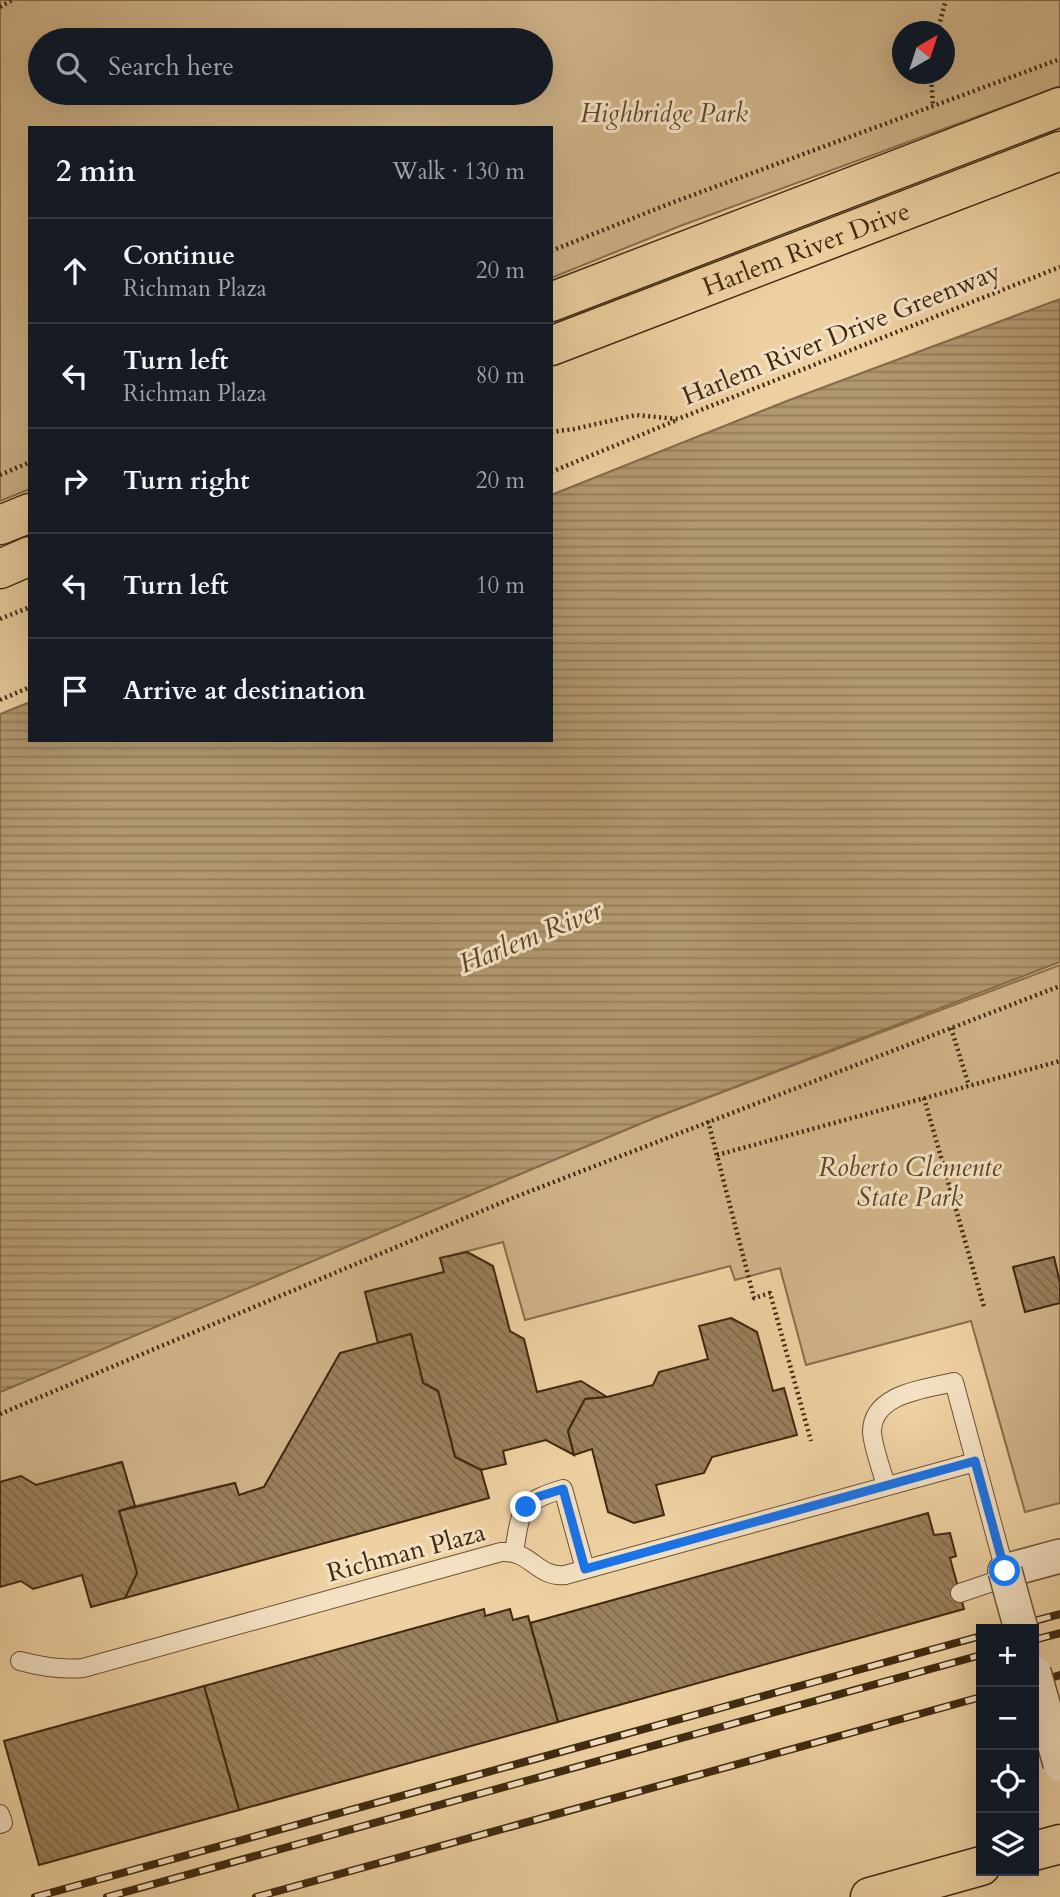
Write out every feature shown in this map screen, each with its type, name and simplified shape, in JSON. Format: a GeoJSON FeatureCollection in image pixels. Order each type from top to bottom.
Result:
{"type":"FeatureCollection","features":[{"type":"Feature","properties":{"kind":"highway","name":"Harlem River Drive"},"geometry":{"type":"LineString","coordinates":[[553,301],[1060,107]]}},
{"type":"Feature","properties":{"kind":"highway","name":"Harlem River Drive"},"geometry":{"type":"LineString","coordinates":[[553,345],[1060,151]]}},
{"type":"Feature","properties":{"kind":"highway"},"geometry":{"type":"LineString","coordinates":[[0,525],[28,514]]}},
{"type":"Feature","properties":{"kind":"highway"},"geometry":{"type":"LineString","coordinates":[[0,569],[28,557]]}},
{"type":"Feature","properties":{"kind":"highway"},"geometry":{"type":"LineString","coordinates":[[1039,1850],[1060,1844]]}},
{"type":"Feature","properties":{"kind":"highway"},"geometry":{"type":"LineString","coordinates":[[870,1897],[976,1867]]}},
{"type":"Feature","properties":{"kind":"street"},"geometry":{"type":"LineString","coordinates":[[1020,1624],[1005,1571],[1060,1557]]}},
{"type":"Feature","properties":{"kind":"street"},"geometry":{"type":"LineString","coordinates":[[1038,1687],[1060,1764]]}},
{"type":"Feature","properties":{"kind":"lane"},"geometry":{"type":"LineString","coordinates":[[886,1486],[872,1433],[874,1420],[880,1410],[887,1403],[906,1394],[954,1382],[1005,1571]]}},
{"type":"Feature","properties":{"kind":"lane","name":"Richman Plaza"},"geometry":{"type":"LineString","coordinates":[[20,1661],[58,1669],[83,1668],[494,1554],[514,1552],[547,1573],[565,1574],[975,1461]]}},
{"type":"Feature","properties":{"kind":"lane"},"geometry":{"type":"LineString","coordinates":[[514,1552],[520,1521],[526,1507],[537,1497],[563,1489],[585,1569]]}},
{"type":"Feature","properties":{"kind":"lane"},"geometry":{"type":"LineString","coordinates":[[960,1593],[1060,1557]]}},
{"type":"Feature","properties":{"kind":"lane"},"geometry":{"type":"LineString","coordinates":[[0,1814],[3,1823],[0,1824]]}},
{"type":"Feature","properties":{"kind":"path"},"geometry":{"type":"LineString","coordinates":[[0,7],[12,0]]}},
{"type":"Feature","properties":{"kind":"path"},"geometry":{"type":"LineString","coordinates":[[940,21],[946,0]]}},
{"type":"Feature","properties":{"kind":"path"},"geometry":{"type":"LineString","coordinates":[[553,250],[666,205],[1060,59]]}},
{"type":"Feature","properties":{"kind":"path"},"geometry":{"type":"LineString","coordinates":[[932,84],[933,107]]}},
{"type":"Feature","properties":{"kind":"path","name":"Harlem River Drive Greenway"},"geometry":{"type":"LineString","coordinates":[[553,432],[636,415],[678,419],[1060,267]]}},
{"type":"Feature","properties":{"kind":"path"},"geometry":{"type":"LineString","coordinates":[[553,470],[678,419]]}},
{"type":"Feature","properties":{"kind":"path"},"geometry":{"type":"LineString","coordinates":[[0,475],[28,463]]}},
{"type":"Feature","properties":{"kind":"path"},"geometry":{"type":"LineString","coordinates":[[0,619],[28,608]]}},
{"type":"Feature","properties":{"kind":"path"},"geometry":{"type":"LineString","coordinates":[[0,700],[28,688]]}},
{"type":"Feature","properties":{"kind":"path"},"geometry":{"type":"LineString","coordinates":[[0,1414],[515,1197],[1060,986]]}},
{"type":"Feature","properties":{"kind":"path"},"geometry":{"type":"LineString","coordinates":[[951,1028],[969,1086]]}},
{"type":"Feature","properties":{"kind":"path"},"geometry":{"type":"LineString","coordinates":[[717,1155],[1060,1061]]}},
{"type":"Feature","properties":{"kind":"path"},"geometry":{"type":"LineString","coordinates":[[924,1098],[984,1307]]}},
{"type":"Feature","properties":{"kind":"path"},"geometry":{"type":"LineString","coordinates":[[708,1121],[754,1298],[770,1293],[811,1441]]}},
{"type":"Feature","properties":{"kind":"green space","name":"Highbridge Park"},"geometry":{"type":"Polygon","coordinates":[[[0,0],[1060,0],[1060,86],[680,226],[553,277],[553,126],[28,126],[28,490],[0,501],[0,0]]]}},
{"type":"Feature","properties":{"kind":"green space","name":"Roberto Clemente State Park"},"geometry":{"type":"Polygon","coordinates":[[[1060,965],[1060,1503],[1025,1512],[971,1321],[806,1365],[780,1268],[735,1280],[730,1266],[525,1320],[503,1242],[441,1258],[444,1272],[365,1292],[378,1343],[340,1353],[264,1487],[239,1495],[235,1483],[135,1506],[121,1462],[36,1485],[21,1476],[0,1482],[0,1392],[654,1118],[1060,965]]]}},
{"type":"Feature","properties":{"kind":"water","name":"Harlem River"},"geometry":{"type":"Polygon","coordinates":[[[1060,299],[1060,962],[654,1118],[0,1392],[0,714],[28,703],[28,742],[553,742],[553,494],[792,399],[1060,299]]]}},
{"type":"Feature","properties":{"kind":"building"},"geometry":{"type":"Polygon","coordinates":[[[467,1252],[493,1266],[510,1331],[524,1339],[537,1392],[581,1381],[607,1397],[585,1399],[568,1431],[574,1455],[546,1440],[503,1451],[506,1464],[481,1470],[455,1457],[438,1391],[423,1383],[411,1334],[378,1343],[365,1292],[444,1272],[440,1258],[467,1252]]]}},
{"type":"Feature","properties":{"kind":"building"},"geometry":{"type":"Polygon","coordinates":[[[1054,1257],[1060,1283],[1060,1303],[1025,1312],[1013,1267],[1054,1257]]]}},
{"type":"Feature","properties":{"kind":"building"},"geometry":{"type":"Polygon","coordinates":[[[731,1318],[757,1332],[773,1391],[784,1388],[797,1435],[712,1457],[704,1473],[656,1485],[664,1515],[634,1523],[608,1512],[592,1449],[574,1455],[568,1431],[585,1399],[607,1397],[653,1385],[659,1372],[708,1359],[699,1326],[731,1318]]]}},
{"type":"Feature","properties":{"kind":"building"},"geometry":{"type":"Polygon","coordinates":[[[411,1334],[423,1383],[438,1391],[455,1457],[481,1470],[489,1498],[125,1598],[137,1573],[119,1511],[235,1483],[239,1495],[264,1487],[340,1353],[411,1334]]]}},
{"type":"Feature","properties":{"kind":"building"},"geometry":{"type":"Polygon","coordinates":[[[122,1462],[135,1506],[119,1511],[137,1573],[125,1598],[91,1607],[82,1575],[33,1589],[21,1581],[0,1587],[0,1482],[21,1476],[36,1485],[122,1462]]]}},
{"type":"Feature","properties":{"kind":"building"},"geometry":{"type":"Polygon","coordinates":[[[928,1513],[934,1535],[950,1533],[956,1556],[950,1558],[964,1609],[558,1722],[530,1623],[928,1513]]]}},
{"type":"Feature","properties":{"kind":"building"},"geometry":{"type":"Polygon","coordinates":[[[484,1609],[485,1616],[510,1609],[513,1620],[528,1616],[558,1722],[239,1810],[204,1686],[484,1609]]]}},
{"type":"Feature","properties":{"kind":"building"},"geometry":{"type":"Polygon","coordinates":[[[204,1686],[239,1810],[39,1865],[4,1741],[204,1686]]]}},
{"type":"Feature","properties":{"kind":"railway"},"geometry":{"type":"LineString","coordinates":[[1023,1624],[1060,1614]]}},
{"type":"Feature","properties":{"kind":"railway"},"geometry":{"type":"LineString","coordinates":[[1039,1639],[1060,1633]]}},
{"type":"Feature","properties":{"kind":"railway"},"geometry":{"type":"LineString","coordinates":[[35,1897],[976,1637]]}},
{"type":"Feature","properties":{"kind":"railway"},"geometry":{"type":"LineString","coordinates":[[107,1897],[976,1656]]}},
{"type":"Feature","properties":{"kind":"railway"},"geometry":{"type":"LineString","coordinates":[[1039,1681],[1060,1675]]}},
{"type":"Feature","properties":{"kind":"railway"},"geometry":{"type":"LineString","coordinates":[[256,1897],[976,1698]]}},
{"type":"Feature","properties":{"kind":"route"},"geometry":{"type":"LineString","coordinates":[[526,1507],[537,1497],[563,1489],[585,1569],[975,1461],[1005,1571]]}}]}
